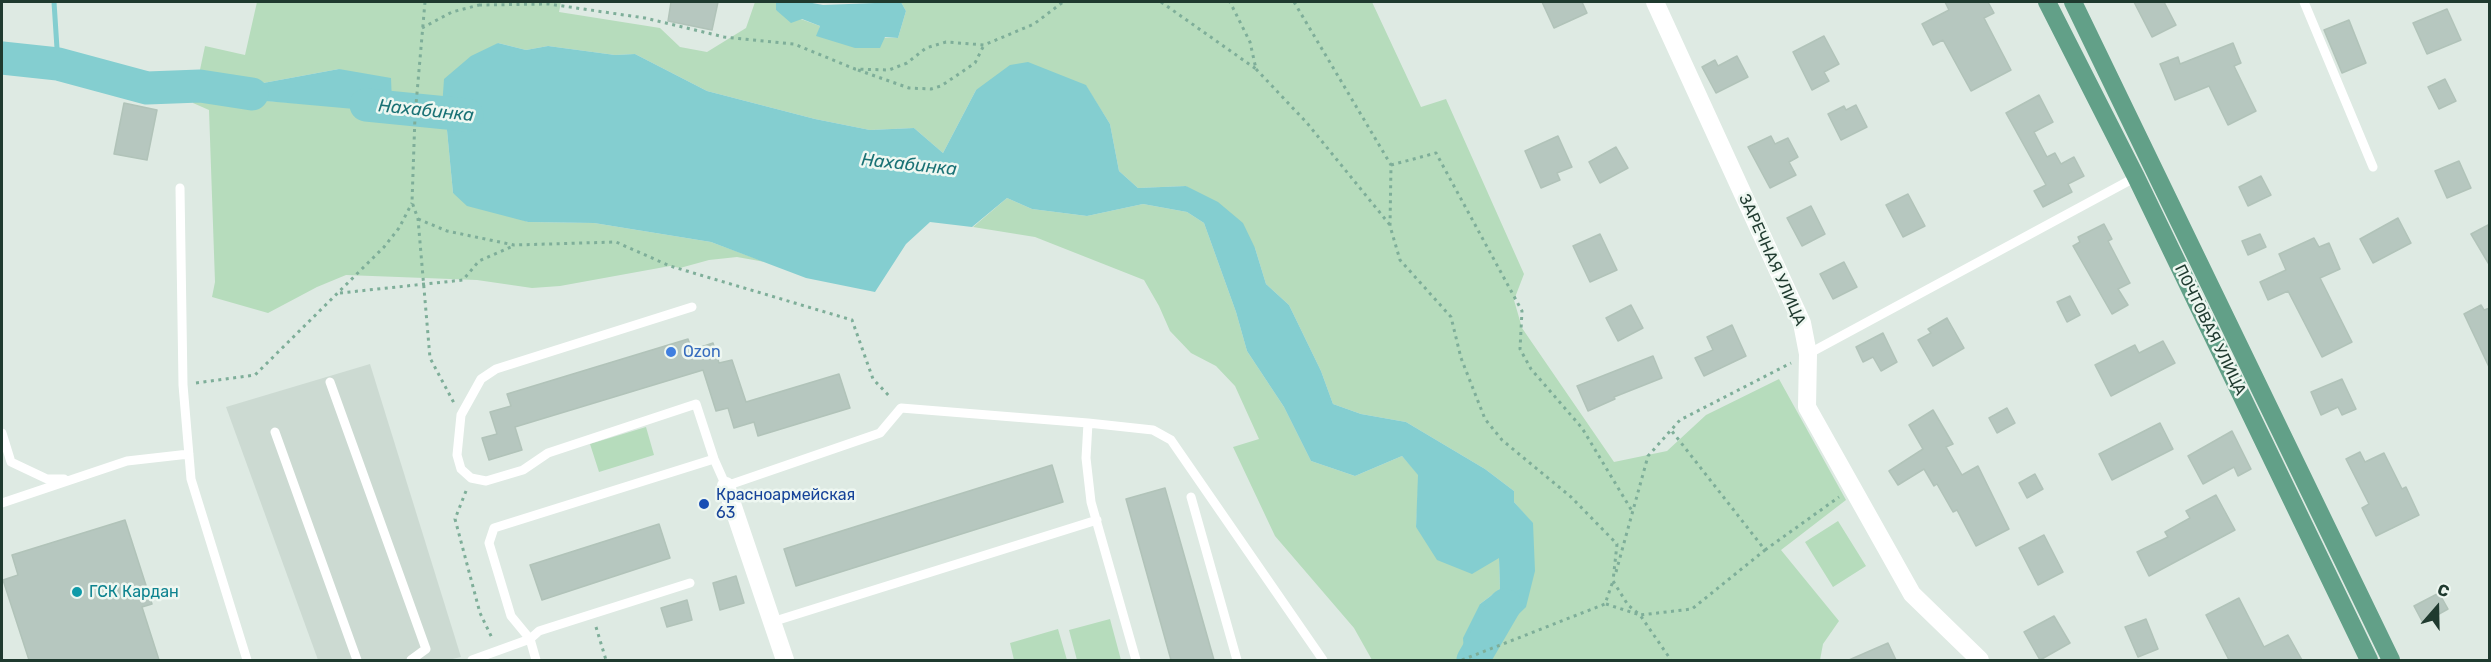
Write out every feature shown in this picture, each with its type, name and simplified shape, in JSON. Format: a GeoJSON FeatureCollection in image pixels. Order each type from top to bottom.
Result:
{"type":"FeatureCollection","features":[{"type":"Feature","properties":{"kind":"main road","name":"ПОЧТОВАЯ УЛИЦА"},"geometry":{"type":"LineString","coordinates":[[2047,2],[2136,177],[2369,660]]}},
{"type":"Feature","properties":{"kind":"main road","name":"ПОЧТОВАЯ УЛИЦА"},"geometry":{"type":"LineString","coordinates":[[2073,2],[2391,660]]}},
{"type":"Feature","properties":{"kind":"street","name":"ЗАРЕЧНАЯ УЛИЦА"},"geometry":{"type":"LineString","coordinates":[[1655,2],[1802,323],[1808,354],[1807,407],[1912,594],[1980,660]]}},
{"type":"Feature","properties":{"kind":"street"},"geometry":{"type":"LineString","coordinates":[[726,486],[785,660]]}},
{"type":"Feature","properties":{"kind":"lane"},"geometry":{"type":"LineString","coordinates":[[2304,2],[2373,167]]}},
{"type":"Feature","properties":{"kind":"lane"},"geometry":{"type":"LineString","coordinates":[[1808,354],[2136,177]]}},
{"type":"Feature","properties":{"kind":"lane"},"geometry":{"type":"LineString","coordinates":[[180,188],[183,385],[191,479],[247,660]]}},
{"type":"Feature","properties":{"kind":"lane"},"geometry":{"type":"LineString","coordinates":[[692,307],[496,369],[481,379],[461,416],[457,455],[461,469],[471,478],[486,481],[523,470],[548,453],[696,404],[714,459],[726,486],[880,433],[901,408],[1153,430],[1171,440],[1323,660]]}},
{"type":"Feature","properties":{"kind":"lane"},"geometry":{"type":"LineString","coordinates":[[330,382],[426,649],[411,660]]}},
{"type":"Feature","properties":{"kind":"lane"},"geometry":{"type":"LineString","coordinates":[[1088,423],[1086,458],[1091,502],[1136,660]]}},
{"type":"Feature","properties":{"kind":"lane"},"geometry":{"type":"LineString","coordinates":[[275,432],[357,660]]}},
{"type":"Feature","properties":{"kind":"lane"},"geometry":{"type":"LineString","coordinates":[[2,434],[11,462],[47,479],[73,479]]}},
{"type":"Feature","properties":{"kind":"lane"},"geometry":{"type":"LineString","coordinates":[[2,502],[126,460],[189,454]]}},
{"type":"Feature","properties":{"kind":"lane"},"geometry":{"type":"LineString","coordinates":[[536,660],[530,639],[511,616],[489,543],[494,528],[714,459]]}},
{"type":"Feature","properties":{"kind":"lane"},"geometry":{"type":"LineString","coordinates":[[1191,497],[1237,660]]}},
{"type":"Feature","properties":{"kind":"lane"},"geometry":{"type":"LineString","coordinates":[[772,622],[1097,520]]}},
{"type":"Feature","properties":{"kind":"lane"},"geometry":{"type":"LineString","coordinates":[[472,660],[530,639],[539,631],[690,583]]}},
{"type":"Feature","properties":{"kind":"path"},"geometry":{"type":"LineString","coordinates":[[425,2],[415,116],[412,202],[418,219],[430,358],[461,416]]}},
{"type":"Feature","properties":{"kind":"path"},"geometry":{"type":"LineString","coordinates":[[855,69],[889,70],[907,63],[926,48],[946,42],[984,45],[1034,24],[1063,2]]}},
{"type":"Feature","properties":{"kind":"path"},"geometry":{"type":"LineString","coordinates":[[1161,2],[1256,69],[1307,123],[1390,226]]}},
{"type":"Feature","properties":{"kind":"path"},"geometry":{"type":"LineString","coordinates":[[1230,2],[1250,42],[1256,69]]}},
{"type":"Feature","properties":{"kind":"path"},"geometry":{"type":"LineString","coordinates":[[1294,2],[1391,165],[1390,226],[1400,260],[1451,317],[1461,358],[1485,419],[1502,440],[1571,497],[1617,544],[1613,581],[1628,605],[1640,615],[1671,660]]}},
{"type":"Feature","properties":{"kind":"path"},"geometry":{"type":"LineString","coordinates":[[422,28],[452,12],[478,3],[549,4],[645,18],[724,38],[794,44],[909,88],[931,89],[941,86],[975,63],[984,45]]}},
{"type":"Feature","properties":{"kind":"path"},"geometry":{"type":"LineString","coordinates":[[1391,165],[1436,153],[1522,311],[1520,349],[1525,359],[1582,429],[1632,512]]}},
{"type":"Feature","properties":{"kind":"path"},"geometry":{"type":"LineString","coordinates":[[183,385],[255,375],[340,293],[399,228],[412,202]]}},
{"type":"Feature","properties":{"kind":"path"},"geometry":{"type":"LineString","coordinates":[[418,219],[447,231],[514,245],[616,242],[670,266],[852,320],[873,379],[901,408]]}},
{"type":"Feature","properties":{"kind":"path"},"geometry":{"type":"LineString","coordinates":[[340,293],[463,280],[479,261],[514,245]]}},
{"type":"Feature","properties":{"kind":"path"},"geometry":{"type":"LineString","coordinates":[[1605,604],[1648,456],[1680,420],[1808,354]]}},
{"type":"Feature","properties":{"kind":"path"},"geometry":{"type":"LineString","coordinates":[[1671,430],[1765,550]]}},
{"type":"Feature","properties":{"kind":"path"},"geometry":{"type":"LineString","coordinates":[[471,478],[455,519],[480,613],[498,652]]}},
{"type":"Feature","properties":{"kind":"path"},"geometry":{"type":"LineString","coordinates":[[1462,660],[1605,604],[1640,615],[1692,609],[1765,550],[1852,487]]}},
{"type":"Feature","properties":{"kind":"path"},"geometry":{"type":"LineString","coordinates":[[592,614],[606,660]]}},
{"type":"Feature","properties":{"kind":"shaded area"},"geometry":{"type":"Polygon","coordinates":[[[370,364],[461,657],[448,660],[318,660],[226,407],[370,364]]]}},
{"type":"Feature","properties":{"kind":"green space"},"geometry":{"type":"Polygon","coordinates":[[[257,2],[561,2],[559,12],[660,28],[680,47],[707,52],[746,28],[755,2],[776,2],[776,10],[820,26],[817,36],[898,38],[906,11],[901,2],[1372,2],[1421,107],[1446,99],[1524,274],[1514,300],[1522,328],[1614,462],[1667,451],[1706,415],[1779,379],[1846,500],[1781,550],[1839,621],[1823,644],[1820,660],[1372,660],[1354,628],[1275,536],[1233,447],[1259,439],[1235,386],[1216,366],[1191,353],[1170,331],[1144,280],[1035,237],[973,227],[1007,198],[1032,209],[1087,216],[1143,204],[1187,212],[1204,223],[1236,312],[1247,351],[1284,407],[1311,461],[1355,476],[1402,456],[1419,475],[1416,527],[1499,557],[1500,589],[1480,604],[1493,639],[1532,523],[1514,502],[1514,491],[1485,469],[1406,422],[1361,414],[1333,404],[1321,371],[1289,305],[1266,284],[1255,248],[1186,186],[1138,188],[1119,171],[1110,124],[1086,86],[1065,78],[976,90],[943,153],[914,128],[870,130],[815,119],[707,91],[635,54],[615,55],[548,46],[526,50],[498,43],[442,108],[422,106],[422,115],[446,120],[453,193],[528,222],[594,223],[711,242],[765,262],[737,257],[709,260],[680,268],[670,266],[560,286],[532,288],[477,280],[346,275],[317,287],[268,313],[212,297],[215,282],[209,110],[193,103],[205,46],[245,55],[257,2]],[[339,69],[247,86],[209,81],[205,92],[254,100],[308,104],[392,102],[339,69]]]}},
{"type":"Feature","properties":{"kind":"green space"},"geometry":{"type":"Polygon","coordinates":[[[646,427],[654,455],[599,472],[590,444],[646,427]]]}},
{"type":"Feature","properties":{"kind":"green space"},"geometry":{"type":"Polygon","coordinates":[[[1838,521],[1866,566],[1833,587],[1805,542],[1838,521]]]}},
{"type":"Feature","properties":{"kind":"green space"},"geometry":{"type":"Polygon","coordinates":[[[1110,619],[1121,660],[1077,660],[1069,630],[1110,619]]]}},
{"type":"Feature","properties":{"kind":"green space"},"geometry":{"type":"Polygon","coordinates":[[[1058,629],[1067,660],[1014,660],[1010,643],[1058,629]]]}},
{"type":"Feature","properties":{"kind":"water"},"geometry":{"type":"Polygon","coordinates":[[[776,2],[807,2],[823,5],[901,2],[906,11],[898,38],[885,37],[880,48],[855,48],[816,36],[820,26],[802,19],[791,23],[776,10],[776,2]]]}},
{"type":"Feature","properties":{"kind":"water"},"geometry":{"type":"Polygon","coordinates":[[[498,43],[526,50],[548,46],[615,55],[635,54],[707,91],[815,119],[870,130],[914,128],[943,153],[976,90],[1010,65],[1028,62],[1086,85],[1110,124],[1119,171],[1138,188],[1186,186],[1218,202],[1243,223],[1255,248],[1266,284],[1289,305],[1321,371],[1333,404],[1361,414],[1406,422],[1485,469],[1514,491],[1514,502],[1533,523],[1535,571],[1526,607],[1493,639],[1464,652],[1463,638],[1480,604],[1500,589],[1499,558],[1472,574],[1437,560],[1416,527],[1418,475],[1402,456],[1355,476],[1311,461],[1284,407],[1247,351],[1236,312],[1204,223],[1187,212],[1143,204],[1087,216],[1032,209],[1007,198],[972,227],[930,222],[906,244],[875,292],[806,278],[711,242],[594,223],[528,222],[467,206],[453,193],[446,120],[421,115],[422,106],[442,108],[444,79],[471,56],[498,43]]]}},
{"type":"Feature","properties":{"kind":"water"},"geometry":{"type":"Polygon","coordinates":[[[339,69],[391,78],[392,102],[411,105],[410,114],[254,100],[205,92],[208,81],[247,86],[339,69]]]}},
{"type":"Feature","properties":{"kind":"building"},"geometry":{"type":"Polygon","coordinates":[[[671,2],[718,2],[712,30],[668,21],[671,2]]]}},
{"type":"Feature","properties":{"kind":"building"},"geometry":{"type":"Polygon","coordinates":[[[1542,2],[1582,2],[1587,13],[1554,28],[1542,2]]]}},
{"type":"Feature","properties":{"kind":"building"},"geometry":{"type":"Polygon","coordinates":[[[1945,2],[1988,2],[1994,13],[1984,18],[2011,70],[1971,91],[1943,40],[1933,45],[1922,24],[1949,10],[1945,2]]]}},
{"type":"Feature","properties":{"kind":"building"},"geometry":{"type":"Polygon","coordinates":[[[2134,2],[2164,2],[2176,25],[2152,37],[2134,2]]]}},
{"type":"Feature","properties":{"kind":"building"},"geometry":{"type":"Polygon","coordinates":[[[2447,9],[2461,40],[2427,54],[2413,23],[2447,9]]]}},
{"type":"Feature","properties":{"kind":"building"},"geometry":{"type":"Polygon","coordinates":[[[2349,20],[2366,63],[2342,73],[2324,30],[2349,20]]]}},
{"type":"Feature","properties":{"kind":"building"},"geometry":{"type":"Polygon","coordinates":[[[1824,36],[1839,64],[1824,72],[1829,81],[1812,90],[1793,52],[1824,36]]]}},
{"type":"Feature","properties":{"kind":"building"},"geometry":{"type":"Polygon","coordinates":[[[2233,43],[2241,63],[2234,66],[2256,111],[2228,125],[2209,86],[2175,100],[2160,64],[2178,57],[2180,64],[2233,43]]]}},
{"type":"Feature","properties":{"kind":"building"},"geometry":{"type":"Polygon","coordinates":[[[1737,56],[1748,77],[1716,93],[1702,67],[1715,60],[1718,66],[1737,56]]]}},
{"type":"Feature","properties":{"kind":"building"},"geometry":{"type":"Polygon","coordinates":[[[2445,79],[2456,101],[2439,109],[2428,87],[2445,79]]]}},
{"type":"Feature","properties":{"kind":"building"},"geometry":{"type":"Polygon","coordinates":[[[2039,95],[2053,122],[2034,132],[2047,157],[2055,153],[2061,164],[2074,157],[2084,176],[2068,184],[2072,192],[2043,207],[2034,191],[2046,185],[2006,113],[2039,95]]]}},
{"type":"Feature","properties":{"kind":"building"},"geometry":{"type":"Polygon","coordinates":[[[124,103],[157,110],[147,160],[114,154],[124,103]]]}},
{"type":"Feature","properties":{"kind":"building"},"geometry":{"type":"Polygon","coordinates":[[[1856,105],[1867,127],[1841,140],[1828,114],[1844,106],[1846,110],[1856,105]]]}},
{"type":"Feature","properties":{"kind":"building"},"geometry":{"type":"Polygon","coordinates":[[[1558,136],[1572,167],[1557,173],[1560,180],[1541,188],[1525,151],[1558,136]]]}},
{"type":"Feature","properties":{"kind":"building"},"geometry":{"type":"Polygon","coordinates":[[[1771,136],[1775,144],[1788,138],[1798,157],[1789,162],[1796,175],[1770,188],[1748,147],[1771,136]]]}},
{"type":"Feature","properties":{"kind":"building"},"geometry":{"type":"Polygon","coordinates":[[[1616,147],[1628,168],[1600,183],[1589,162],[1616,147]]]}},
{"type":"Feature","properties":{"kind":"building"},"geometry":{"type":"Polygon","coordinates":[[[2459,161],[2471,188],[2447,198],[2435,171],[2459,161]]]}},
{"type":"Feature","properties":{"kind":"building"},"geometry":{"type":"Polygon","coordinates":[[[2261,176],[2271,195],[2248,206],[2239,187],[2261,176]]]}},
{"type":"Feature","properties":{"kind":"building"},"geometry":{"type":"Polygon","coordinates":[[[1908,194],[1925,226],[1903,237],[1886,205],[1908,194]]]}},
{"type":"Feature","properties":{"kind":"building"},"geometry":{"type":"Polygon","coordinates":[[[1811,206],[1825,234],[1802,246],[1787,218],[1811,206]]]}},
{"type":"Feature","properties":{"kind":"building"},"geometry":{"type":"Polygon","coordinates":[[[2398,218],[2411,243],[2373,263],[2360,239],[2398,218]]]}},
{"type":"Feature","properties":{"kind":"building"},"geometry":{"type":"Polygon","coordinates":[[[2104,224],[2112,239],[2108,241],[2130,283],[2118,289],[2128,305],[2112,314],[2073,246],[2080,242],[2078,237],[2104,224]]]}},
{"type":"Feature","properties":{"kind":"building"},"geometry":{"type":"Polygon","coordinates":[[[2490,224],[2490,266],[2471,234],[2490,224]]]}},
{"type":"Feature","properties":{"kind":"building"},"geometry":{"type":"Polygon","coordinates":[[[1600,234],[1617,270],[1590,282],[1573,246],[1600,234]]]}},
{"type":"Feature","properties":{"kind":"building"},"geometry":{"type":"Polygon","coordinates":[[[2260,234],[2266,247],[2248,255],[2242,241],[2260,234]]]}},
{"type":"Feature","properties":{"kind":"building"},"geometry":{"type":"Polygon","coordinates":[[[2314,238],[2319,247],[2329,243],[2340,269],[2320,278],[2352,342],[2322,357],[2288,291],[2268,300],[2260,282],[2286,270],[2279,254],[2314,238]]]}},
{"type":"Feature","properties":{"kind":"building"},"geometry":{"type":"Polygon","coordinates":[[[1844,262],[1857,287],[1833,299],[1820,274],[1844,262]]]}},
{"type":"Feature","properties":{"kind":"building"},"geometry":{"type":"Polygon","coordinates":[[[2070,296],[2080,315],[2067,322],[2057,302],[2070,296]]]}},
{"type":"Feature","properties":{"kind":"building"},"geometry":{"type":"Polygon","coordinates":[[[1631,305],[1643,328],[1618,341],[1606,318],[1631,305]]]}},
{"type":"Feature","properties":{"kind":"building"},"geometry":{"type":"Polygon","coordinates":[[[2481,305],[2484,310],[2490,308],[2490,369],[2464,314],[2481,305]]]}},
{"type":"Feature","properties":{"kind":"building"},"geometry":{"type":"Polygon","coordinates":[[[1947,318],[1964,348],[1933,366],[1918,340],[1931,333],[1928,329],[1947,318]]]}},
{"type":"Feature","properties":{"kind":"building"},"geometry":{"type":"Polygon","coordinates":[[[1732,325],[1746,356],[1704,376],[1695,358],[1713,350],[1707,337],[1732,325]]]}},
{"type":"Feature","properties":{"kind":"building"},"geometry":{"type":"Polygon","coordinates":[[[1883,333],[1897,362],[1881,371],[1873,357],[1863,362],[1856,347],[1883,333]]]}},
{"type":"Feature","properties":{"kind":"building"},"geometry":{"type":"Polygon","coordinates":[[[688,339],[692,350],[713,343],[719,363],[732,360],[746,402],[839,374],[850,408],[758,436],[754,422],[734,428],[728,408],[716,411],[703,370],[515,427],[522,450],[489,460],[482,438],[497,434],[490,412],[511,406],[507,394],[688,339]]]}},
{"type":"Feature","properties":{"kind":"building"},"geometry":{"type":"Polygon","coordinates":[[[2163,341],[2175,363],[2111,396],[2095,365],[2135,345],[2139,353],[2163,341]]]}},
{"type":"Feature","properties":{"kind":"building"},"geometry":{"type":"Polygon","coordinates":[[[1653,356],[1662,378],[1614,397],[1615,399],[1588,411],[1577,386],[1653,356]]]}},
{"type":"Feature","properties":{"kind":"building"},"geometry":{"type":"Polygon","coordinates":[[[2342,379],[2356,409],[2342,415],[2338,407],[2321,415],[2311,392],[2342,379]]]}},
{"type":"Feature","properties":{"kind":"building"},"geometry":{"type":"Polygon","coordinates":[[[2007,408],[2015,423],[1997,433],[1989,418],[2007,408]]]}},
{"type":"Feature","properties":{"kind":"building"},"geometry":{"type":"Polygon","coordinates":[[[1933,410],[1953,444],[1946,447],[1962,475],[1978,466],[2009,529],[1976,546],[1957,510],[1953,512],[1937,484],[1934,486],[1924,469],[1898,485],[1889,471],[1923,449],[1909,425],[1933,410]]]}},
{"type":"Feature","properties":{"kind":"building"},"geometry":{"type":"Polygon","coordinates":[[[2160,423],[2173,449],[2112,480],[2099,454],[2160,423]]]}},
{"type":"Feature","properties":{"kind":"building"},"geometry":{"type":"Polygon","coordinates":[[[2232,431],[2251,469],[2238,476],[2234,467],[2203,484],[2188,456],[2232,431]]]}},
{"type":"Feature","properties":{"kind":"building"},"geometry":{"type":"Polygon","coordinates":[[[2360,452],[2365,462],[2384,453],[2402,489],[2406,487],[2419,515],[2376,536],[2362,508],[2369,504],[2346,459],[2360,452]]]}},
{"type":"Feature","properties":{"kind":"building"},"geometry":{"type":"Polygon","coordinates":[[[1052,465],[1063,502],[796,586],[784,549],[1052,465]]]}},
{"type":"Feature","properties":{"kind":"building"},"geometry":{"type":"Polygon","coordinates":[[[2035,474],[2043,489],[2027,498],[2019,483],[2035,474]]]}},
{"type":"Feature","properties":{"kind":"building"},"geometry":{"type":"Polygon","coordinates":[[[1165,488],[1214,660],[1171,660],[1126,499],[1165,488]]]}},
{"type":"Feature","properties":{"kind":"building"},"geometry":{"type":"Polygon","coordinates":[[[2216,495],[2235,530],[2149,576],[2137,552],[2168,537],[2165,532],[2190,518],[2186,511],[2216,495]]]}},
{"type":"Feature","properties":{"kind":"building","name":"ГСК Кардан"},"geometry":{"type":"Polygon","coordinates":[[[125,520],[152,604],[142,607],[159,660],[29,660],[3,580],[18,575],[12,555],[125,520]]]}},
{"type":"Feature","properties":{"kind":"building"},"geometry":{"type":"Polygon","coordinates":[[[659,524],[670,558],[542,600],[530,565],[659,524]]]}},
{"type":"Feature","properties":{"kind":"building"},"geometry":{"type":"Polygon","coordinates":[[[2044,535],[2063,572],[2038,585],[2019,548],[2044,535]]]}},
{"type":"Feature","properties":{"kind":"building"},"geometry":{"type":"Polygon","coordinates":[[[736,576],[744,603],[720,610],[713,583],[736,576]]]}},
{"type":"Feature","properties":{"kind":"building"},"geometry":{"type":"Polygon","coordinates":[[[2439,593],[2448,609],[2423,623],[2414,606],[2439,593]]]}},
{"type":"Feature","properties":{"kind":"building"},"geometry":{"type":"Polygon","coordinates":[[[2239,598],[2264,647],[2288,635],[2302,660],[2229,660],[2206,615],[2239,598]]]}},
{"type":"Feature","properties":{"kind":"building"},"geometry":{"type":"Polygon","coordinates":[[[687,600],[692,620],[667,627],[661,608],[687,600]]]}},
{"type":"Feature","properties":{"kind":"building"},"geometry":{"type":"Polygon","coordinates":[[[2054,616],[2070,643],[2040,660],[2024,632],[2054,616]]]}},
{"type":"Feature","properties":{"kind":"building"},"geometry":{"type":"Polygon","coordinates":[[[2146,619],[2158,649],[2138,657],[2125,627],[2146,619]]]}},
{"type":"Feature","properties":{"kind":"building"},"geometry":{"type":"Polygon","coordinates":[[[1888,643],[1896,660],[1849,660],[1888,643]]]}},
{"type":"Feature","properties":{"kind":"waterway"},"geometry":{"type":"LineString","coordinates":[[54,2],[58,64]]}},
{"type":"Feature","properties":{"kind":"waterway","name":"Нахабинка"},"geometry":{"type":"LineString","coordinates":[[2,58],[58,64],[147,88],[200,86],[252,94]]}},
{"type":"Feature","properties":{"kind":"waterway","name":"Нахабинка"},"geometry":{"type":"LineString","coordinates":[[366,105],[467,115]]}},
{"type":"Feature","properties":{"kind":"waterway","name":"Нахабинка"},"geometry":{"type":"LineString","coordinates":[[1473,660],[1505,605]]}},
{"type":"Feature","properties":{"kind":"place","name":"Ozon"},"geometry":{"type":"Point","coordinates":[671,352]}},
{"type":"Feature","properties":{"kind":"place","name":"Красноармейская 63"},"geometry":{"type":"Point","coordinates":[704,504]}},
{"type":"Feature","properties":{"kind":"place","name":"ГСК Кардан"},"geometry":{"type":"Point","coordinates":[77,592]}}]}
